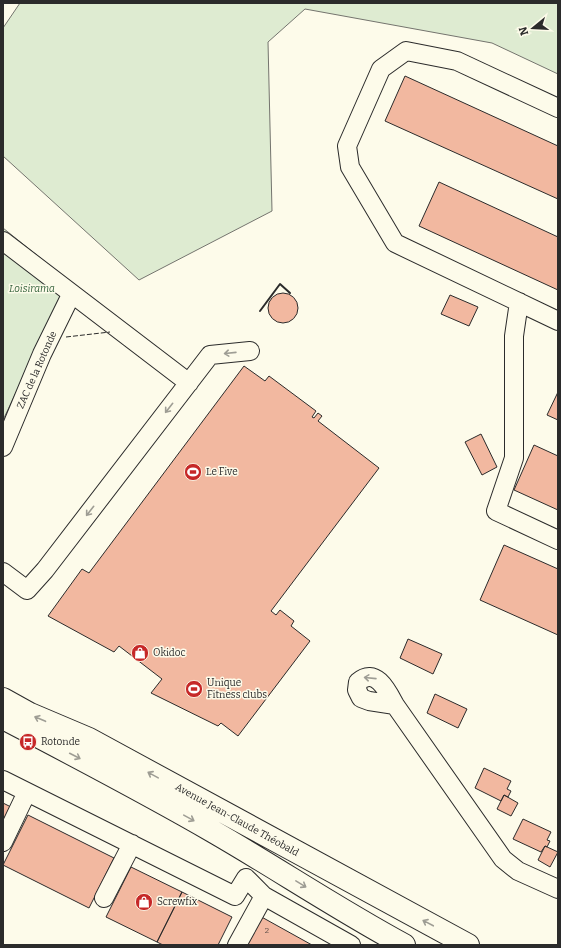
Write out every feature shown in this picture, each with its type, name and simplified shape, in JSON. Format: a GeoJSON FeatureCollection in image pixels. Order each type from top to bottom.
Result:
{"type":"FeatureCollection","features":[{"type":"Feature","properties":{"kind":"main road","name":"Avenue Jean-Claude Théobald"},"geometry":{"type":"LineString","coordinates":[[3,699],[30,714],[89,739],[468,945]]}},
{"type":"Feature","properties":{"kind":"main road"},"geometry":{"type":"LineString","coordinates":[[3,718],[114,776],[214,832],[372,928],[404,945]]}},
{"type":"Feature","properties":{"kind":"lane"},"geometry":{"type":"LineString","coordinates":[[558,108],[457,62],[406,51],[380,69],[347,146],[350,166],[394,243],[558,321]]}},
{"type":"Feature","properties":{"kind":"lane"},"geometry":{"type":"LineString","coordinates":[[3,241],[71,295],[189,383]]}},
{"type":"Feature","properties":{"kind":"lane","name":"ZAC de la Rotonde"},"geometry":{"type":"LineString","coordinates":[[3,446],[42,354],[71,295]]}},
{"type":"Feature","properties":{"kind":"lane"},"geometry":{"type":"LineString","coordinates":[[520,302],[514,336],[514,458],[496,511],[558,540]]}},
{"type":"Feature","properties":{"kind":"lane"},"geometry":{"type":"LineString","coordinates":[[3,572],[27,590],[50,564],[210,355],[250,351]]}},
{"type":"Feature","properties":{"kind":"lane"},"geometry":{"type":"LineString","coordinates":[[395,705],[503,858],[518,871],[558,889]]}},
{"type":"Feature","properties":{"kind":"lane"},"geometry":{"type":"LineString","coordinates":[[3,780],[235,896],[246,878],[264,896],[351,945]]}},
{"type":"Feature","properties":{"kind":"lane"},"geometry":{"type":"LineString","coordinates":[[3,842],[27,792]]}},
{"type":"Feature","properties":{"kind":"lane"},"geometry":{"type":"LineString","coordinates":[[104,898],[132,844]]}},
{"type":"Feature","properties":{"kind":"lane"},"geometry":{"type":"LineString","coordinates":[[237,945],[264,896]]}},
{"type":"Feature","properties":{"kind":"green space"},"geometry":{"type":"Polygon","coordinates":[[[20,3],[558,3],[558,74],[492,43],[305,9],[268,42],[272,211],[139,280],[3,156],[3,28],[20,3]]]}},
{"type":"Feature","properties":{"kind":"green space","name":"Loisirama"},"geometry":{"type":"Polygon","coordinates":[[[3,228],[69,281],[3,420],[3,228]]]}},
{"type":"Feature","properties":{"kind":"building"},"geometry":{"type":"Polygon","coordinates":[[[405,76],[558,146],[558,199],[385,121],[405,76]]]}},
{"type":"Feature","properties":{"kind":"building"},"geometry":{"type":"Polygon","coordinates":[[[439,182],[558,237],[558,290],[419,226],[439,182]]]}},
{"type":"Feature","properties":{"kind":"building"},"geometry":{"type":"Polygon","coordinates":[[[283,293],[289,294],[297,302],[297,314],[289,322],[283,323],[277,322],[269,314],[268,308],[269,302],[277,294],[283,293]]]}},
{"type":"Feature","properties":{"kind":"building"},"geometry":{"type":"Polygon","coordinates":[[[450,295],[478,307],[469,326],[441,314],[450,295]]]}},
{"type":"Feature","properties":{"kind":"building"},"geometry":{"type":"Polygon","coordinates":[[[244,366],[265,381],[269,376],[316,411],[312,417],[314,418],[318,413],[322,416],[318,421],[379,468],[271,611],[276,615],[280,610],[294,621],[291,626],[310,641],[238,736],[221,723],[218,726],[151,693],[162,679],[119,646],[114,652],[48,616],[82,569],[89,573],[244,366]]]}},
{"type":"Feature","properties":{"kind":"building"},"geometry":{"type":"Polygon","coordinates":[[[558,392],[558,420],[547,415],[558,392]]]}},
{"type":"Feature","properties":{"kind":"building"},"geometry":{"type":"Polygon","coordinates":[[[481,434],[497,467],[482,475],[465,442],[481,434]]]}},
{"type":"Feature","properties":{"kind":"building"},"geometry":{"type":"Polygon","coordinates":[[[534,445],[558,456],[558,510],[514,490],[534,445]]]}},
{"type":"Feature","properties":{"kind":"building"},"geometry":{"type":"Polygon","coordinates":[[[504,545],[558,569],[558,635],[480,600],[504,545]]]}},
{"type":"Feature","properties":{"kind":"building"},"geometry":{"type":"Polygon","coordinates":[[[408,639],[442,654],[433,674],[400,658],[408,639]]]}},
{"type":"Feature","properties":{"kind":"building"},"geometry":{"type":"Polygon","coordinates":[[[435,694],[467,709],[458,728],[427,713],[435,694]]]}},
{"type":"Feature","properties":{"kind":"building"},"geometry":{"type":"Polygon","coordinates":[[[484,768],[511,781],[507,789],[511,791],[508,797],[504,795],[501,801],[475,788],[484,768]]]}},
{"type":"Feature","properties":{"kind":"building"},"geometry":{"type":"Polygon","coordinates":[[[504,795],[518,803],[511,816],[497,809],[504,795]]]}},
{"type":"Feature","properties":{"kind":"building"},"geometry":{"type":"Polygon","coordinates":[[[3,803],[11,807],[3,824],[3,803]]]}},
{"type":"Feature","properties":{"kind":"building"},"geometry":{"type":"Polygon","coordinates":[[[28,815],[114,858],[89,908],[3,865],[28,815]]]}},
{"type":"Feature","properties":{"kind":"building"},"geometry":{"type":"Polygon","coordinates":[[[523,819],[551,832],[547,840],[550,841],[547,847],[545,846],[541,852],[513,839],[523,819]]]}},
{"type":"Feature","properties":{"kind":"building"},"geometry":{"type":"Polygon","coordinates":[[[545,846],[558,852],[550,867],[538,860],[545,846]]]}},
{"type":"Feature","properties":{"kind":"building"},"geometry":{"type":"Polygon","coordinates":[[[131,867],[182,892],[157,942],[106,917],[131,867]]]}},
{"type":"Feature","properties":{"kind":"building"},"geometry":{"type":"Polygon","coordinates":[[[182,892],[232,917],[218,945],[163,945],[157,942],[182,892]]]}},
{"type":"Feature","properties":{"kind":"building"},"geometry":{"type":"Polygon","coordinates":[[[258,915],[312,945],[241,945],[258,915]]]}},
{"type":"Feature","properties":{"kind":"fence"},"geometry":{"type":"LineString","coordinates":[[66,337],[110,332]]}},
{"type":"Feature","properties":{"kind":"wall"},"geometry":{"type":"LineString","coordinates":[[260,311],[280,284],[290,293]]}},
{"type":"Feature","properties":{"kind":"place","name":"Le Five"},"geometry":{"type":"Point","coordinates":[193,472]}},
{"type":"Feature","properties":{"kind":"place","name":"Okidoc"},"geometry":{"type":"Point","coordinates":[140,653]}},
{"type":"Feature","properties":{"kind":"place","name":"Unique Fitness clubs"},"geometry":{"type":"Point","coordinates":[194,689]}},
{"type":"Feature","properties":{"kind":"place","name":"Rotonde"},"geometry":{"type":"Point","coordinates":[28,742]}},
{"type":"Feature","properties":{"kind":"place","name":"Screwfix"},"geometry":{"type":"Point","coordinates":[144,902]}}]}
